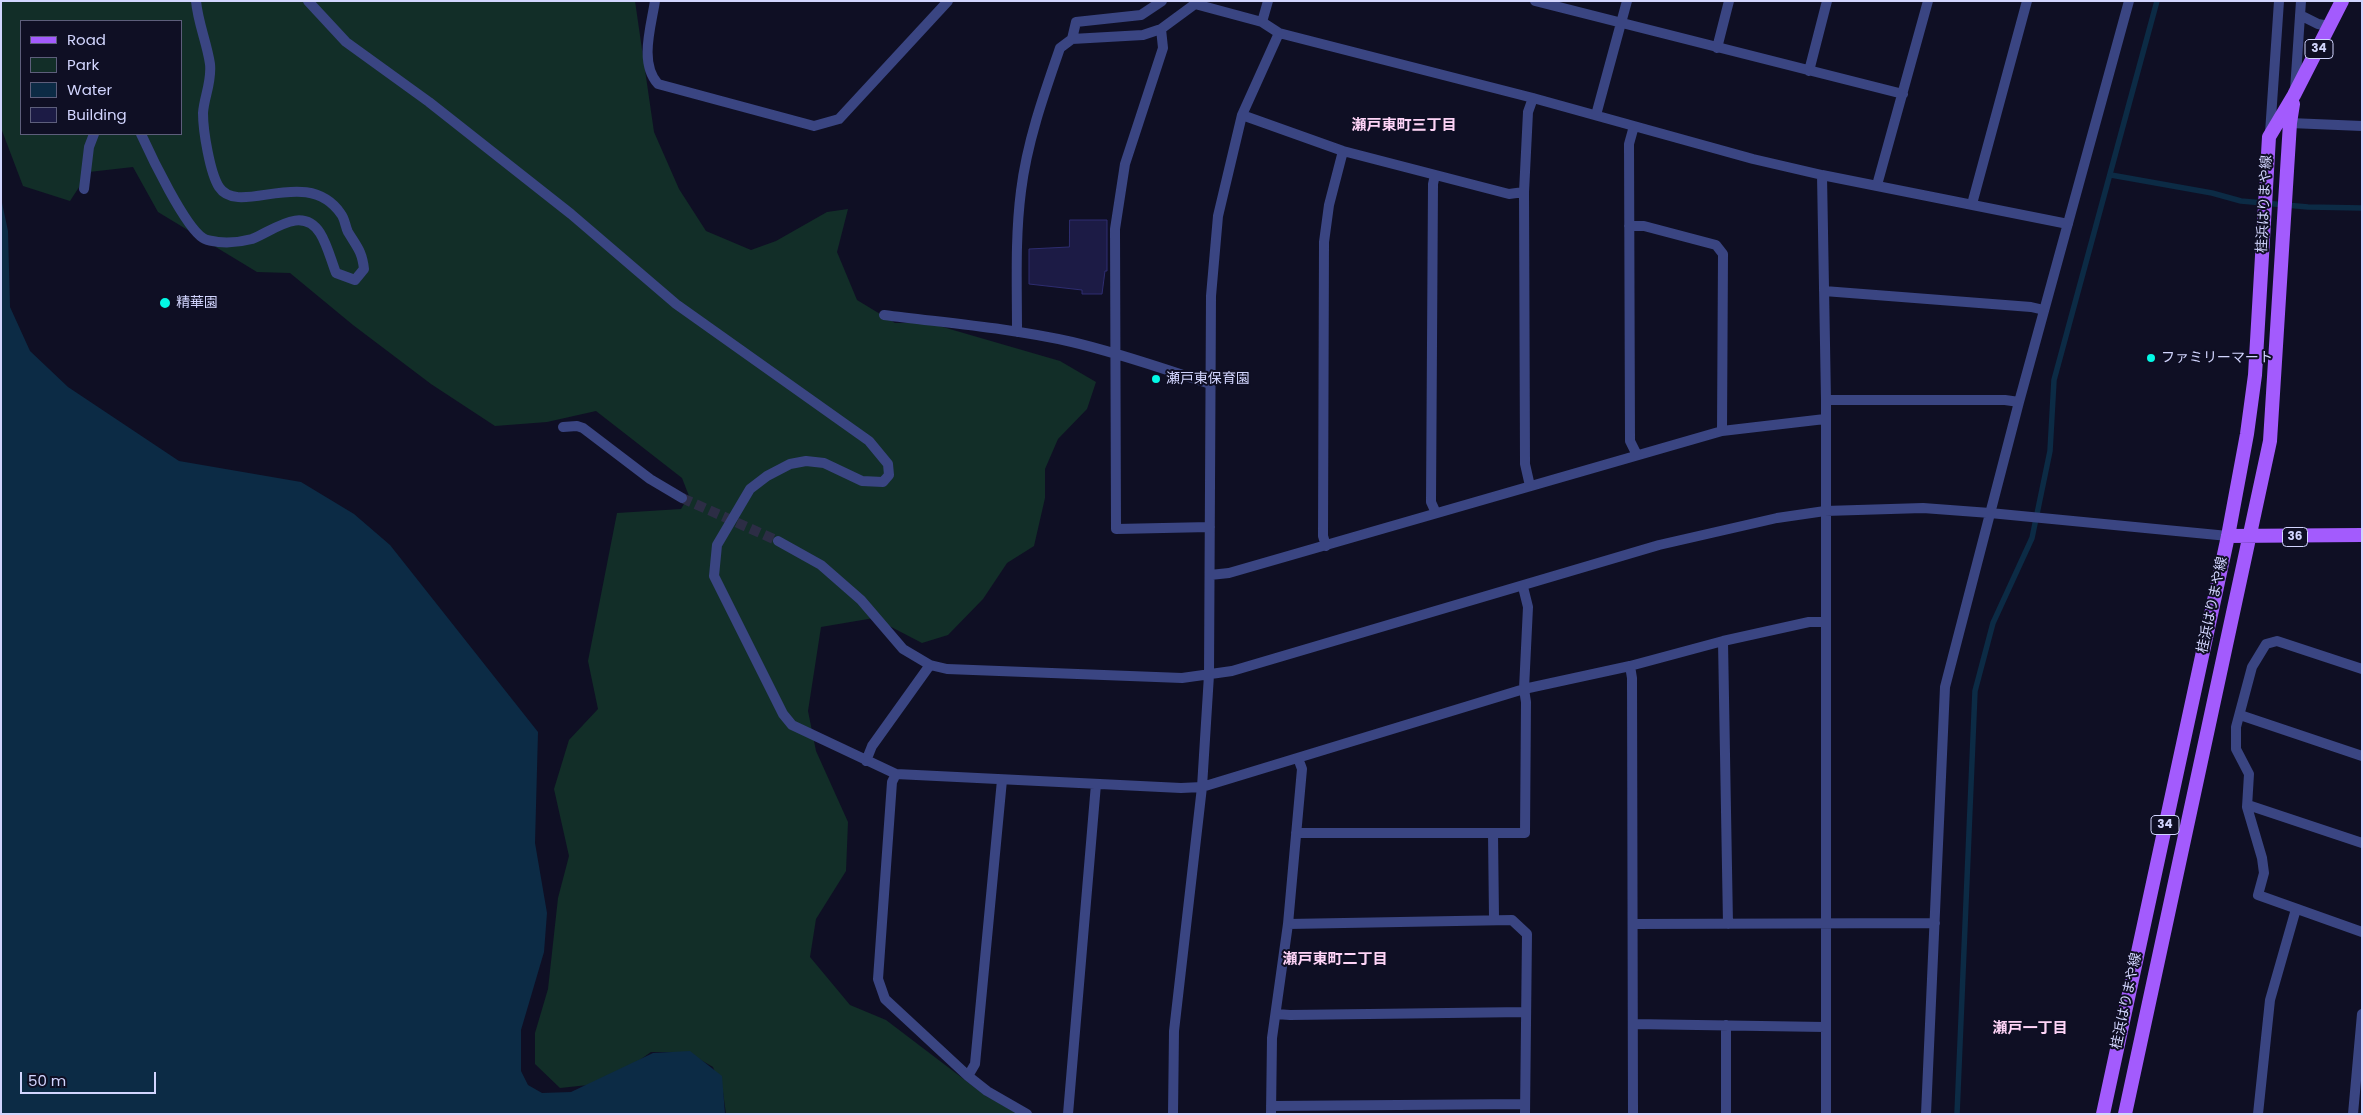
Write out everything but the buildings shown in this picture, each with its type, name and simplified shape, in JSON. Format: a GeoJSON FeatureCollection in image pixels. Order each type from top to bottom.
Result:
{"type":"FeatureCollection","features":[{"type":"Feature","properties":{"kind":"main road","name":"桂浜はりまや線"},"geometry":{"type":"LineString","coordinates":[[2103,1114],[2228,536],[2247,434],[2255,375],[2269,137],[2294,96],[2342,1]]}},
{"type":"Feature","properties":{"kind":"main road","name":"桂浜はりまや線"},"geometry":{"type":"LineString","coordinates":[[2125,1114],[2270,441],[2290,123],[2294,96]]}},
{"type":"Feature","properties":{"kind":"main road","name":"36"},"geometry":{"type":"LineString","coordinates":[[2228,536],[2362,535]]}},
{"type":"Feature","properties":{"kind":"street"},"geometry":{"type":"LineString","coordinates":[[141,135],[158,169],[192,228],[204,239],[225,243],[240,242],[254,238],[285,222],[305,222],[312,225],[320,233],[336,273],[355,280],[364,269],[362,252],[348,230],[342,214],[322,198],[306,191],[291,190],[241,198],[225,194],[220,188],[214,176],[204,125],[210,66],[197,15],[196,1]]}},
{"type":"Feature","properties":{"kind":"street"},"geometry":{"type":"LineString","coordinates":[[308,1],[346,42],[429,102],[556,202],[676,304],[868,441],[888,464],[888,475],[883,482],[875,483],[862,481],[824,463],[806,461],[790,464],[766,476],[750,489],[717,546],[714,576],[784,714],[792,725],[896,774],[1181,788],[1202,787],[1524,689],[1630,666],[1723,641],[1809,622],[1826,622]]}},
{"type":"Feature","properties":{"kind":"street"},"geometry":{"type":"LineString","coordinates":[[654,1],[648,54],[651,76],[658,84],[814,126],[839,119],[948,1]]}},
{"type":"Feature","properties":{"kind":"street"},"geometry":{"type":"LineString","coordinates":[[1072,39],[1076,22],[1141,15],[1162,1]]}},
{"type":"Feature","properties":{"kind":"street"},"geometry":{"type":"LineString","coordinates":[[1262,22],[1268,1]]}},
{"type":"Feature","properties":{"kind":"street"},"geometry":{"type":"LineString","coordinates":[[1536,1],[1902,94]]}},
{"type":"Feature","properties":{"kind":"street"},"geometry":{"type":"LineString","coordinates":[[1596,115],[1627,1]]}},
{"type":"Feature","properties":{"kind":"street"},"geometry":{"type":"LineString","coordinates":[[1717,48],[1729,1]]}},
{"type":"Feature","properties":{"kind":"street"},"geometry":{"type":"LineString","coordinates":[[1809,71],[1827,1]]}},
{"type":"Feature","properties":{"kind":"street"},"geometry":{"type":"LineString","coordinates":[[1877,185],[1928,1]]}},
{"type":"Feature","properties":{"kind":"street"},"geometry":{"type":"LineString","coordinates":[[1972,204],[2027,1]]}},
{"type":"Feature","properties":{"kind":"street"},"geometry":{"type":"LineString","coordinates":[[1926,1114],[1945,687],[2019,402],[2129,1]]}},
{"type":"Feature","properties":{"kind":"street"},"geometry":{"type":"LineString","coordinates":[[2269,137],[2279,1]]}},
{"type":"Feature","properties":{"kind":"street"},"geometry":{"type":"LineString","coordinates":[[2294,96],[2301,1]]}},
{"type":"Feature","properties":{"kind":"street"},"geometry":{"type":"LineString","coordinates":[[1017,332],[1018,217],[1021,188],[1032,137],[1060,48],[1072,39],[1143,35],[1161,29],[1195,4],[1262,22],[1279,34],[1533,98],[1753,159],[1822,175],[2068,224]]}},
{"type":"Feature","properties":{"kind":"street"},"geometry":{"type":"LineString","coordinates":[[2300,15],[2318,24],[2329,26]]}},
{"type":"Feature","properties":{"kind":"street"},"geometry":{"type":"LineString","coordinates":[[1161,29],[1163,48],[1125,164],[1115,229],[1116,529],[1210,527]]}},
{"type":"Feature","properties":{"kind":"street"},"geometry":{"type":"LineString","coordinates":[[1173,1114],[1176,1004],[1202,787],[1209,676],[1211,296],[1218,216],[1242,115],[1279,34]]}},
{"type":"Feature","properties":{"kind":"street"},"geometry":{"type":"LineString","coordinates":[[1530,486],[1524,464],[1524,192],[1528,112],[1533,98]]}},
{"type":"Feature","properties":{"kind":"street"},"geometry":{"type":"LineString","coordinates":[[1242,115],[1343,151],[1509,194],[1524,192]]}},
{"type":"Feature","properties":{"kind":"street"},"geometry":{"type":"LineString","coordinates":[[2290,123],[2362,126]]}},
{"type":"Feature","properties":{"kind":"street"},"geometry":{"type":"LineString","coordinates":[[1634,126],[1629,144],[1630,441],[1638,455]]}},
{"type":"Feature","properties":{"kind":"street"},"geometry":{"type":"LineString","coordinates":[[84,189],[88,147],[94,135]]}},
{"type":"Feature","properties":{"kind":"street"},"geometry":{"type":"LineString","coordinates":[[1326,546],[1322,536],[1324,242],[1329,205],[1343,151]]}},
{"type":"Feature","properties":{"kind":"street"},"geometry":{"type":"LineString","coordinates":[[1435,175],[1433,184],[1431,502],[1436,514]]}},
{"type":"Feature","properties":{"kind":"street"},"geometry":{"type":"LineString","coordinates":[[1822,175],[1826,400],[1826,1114]]}},
{"type":"Feature","properties":{"kind":"street"},"geometry":{"type":"LineString","coordinates":[[1629,226],[1644,226],[1716,245],[1722,254],[1722,431]]}},
{"type":"Feature","properties":{"kind":"street"},"geometry":{"type":"LineString","coordinates":[[1824,291],[2031,307],[2044,310]]}},
{"type":"Feature","properties":{"kind":"street"},"geometry":{"type":"LineString","coordinates":[[884,315],[1017,332],[1070,342],[1115,353],[1210,384]]}},
{"type":"Feature","properties":{"kind":"street"},"geometry":{"type":"LineString","coordinates":[[1826,400],[2005,400],[2019,402]]}},
{"type":"Feature","properties":{"kind":"street"},"geometry":{"type":"LineString","coordinates":[[1210,574],[1229,573],[1326,546],[1722,431],[1825,418]]}},
{"type":"Feature","properties":{"kind":"street"},"geometry":{"type":"LineString","coordinates":[[564,427],[577,426],[584,428],[650,479],[682,498]]}},
{"type":"Feature","properties":{"kind":"street"},"geometry":{"type":"LineString","coordinates":[[778,541],[821,565],[861,600],[904,649],[930,665],[947,669],[1182,678],[1209,676],[1241,668],[1523,587],[1659,545],[1777,518],[1825,511],[1923,508],[2228,536]]}},
{"type":"Feature","properties":{"kind":"street"},"geometry":{"type":"LineString","coordinates":[[1296,833],[1525,833],[1526,702],[1524,689],[1528,606],[1523,587]]}},
{"type":"Feature","properties":{"kind":"street"},"geometry":{"type":"LineString","coordinates":[[1723,641],[1728,924]]}},
{"type":"Feature","properties":{"kind":"street"},"geometry":{"type":"LineString","coordinates":[[2361,667],[2277,641],[2266,644],[2252,667],[2236,727],[2236,749],[2249,774],[2248,805],[2263,865],[2264,873],[2258,896],[2362,932]]}},
{"type":"Feature","properties":{"kind":"street"},"geometry":{"type":"LineString","coordinates":[[866,761],[872,746],[930,665]]}},
{"type":"Feature","properties":{"kind":"street"},"geometry":{"type":"LineString","coordinates":[[1630,666],[1632,678],[1634,1114]]}},
{"type":"Feature","properties":{"kind":"street"},"geometry":{"type":"LineString","coordinates":[[2240,715],[2362,756]]}},
{"type":"Feature","properties":{"kind":"street"},"geometry":{"type":"LineString","coordinates":[[1288,924],[1494,918],[1512,920],[1527,934],[1525,1109],[1271,1110],[1272,1038],[1288,924],[1302,769],[1298,758]]}},
{"type":"Feature","properties":{"kind":"street"},"geometry":{"type":"LineString","coordinates":[[896,774],[892,792],[878,979],[884,999],[968,1076],[987,1091],[1027,1114]]}},
{"type":"Feature","properties":{"kind":"street"},"geometry":{"type":"LineString","coordinates":[[968,1076],[975,1064],[1002,780]]}},
{"type":"Feature","properties":{"kind":"street"},"geometry":{"type":"LineString","coordinates":[[1068,1114],[1096,784]]}},
{"type":"Feature","properties":{"kind":"street"},"geometry":{"type":"LineString","coordinates":[[2248,805],[2362,842]]}},
{"type":"Feature","properties":{"kind":"street"},"geometry":{"type":"LineString","coordinates":[[1493,833],[1494,918]]}},
{"type":"Feature","properties":{"kind":"street"},"geometry":{"type":"LineString","coordinates":[[2258,1114],[2270,1000],[2296,909]]}},
{"type":"Feature","properties":{"kind":"street"},"geometry":{"type":"LineString","coordinates":[[1634,924],[1935,923]]}},
{"type":"Feature","properties":{"kind":"street"},"geometry":{"type":"LineString","coordinates":[[1276,1014],[1290,1016],[1526,1012]]}},
{"type":"Feature","properties":{"kind":"street"},"geometry":{"type":"LineString","coordinates":[[2353,1114],[2362,1014]]}},
{"type":"Feature","properties":{"kind":"street"},"geometry":{"type":"LineString","coordinates":[[1633,1024],[1825,1027]]}},
{"type":"Feature","properties":{"kind":"street"},"geometry":{"type":"LineString","coordinates":[[1726,1025],[1726,1114]]}},
{"type":"Feature","properties":{"kind":"green space"},"geometry":{"type":"Polygon","coordinates":[[[1,1],[635,1],[654,132],[679,189],[706,231],[751,250],[776,241],[827,212],[848,209],[837,252],[857,300],[895,323],[929,323],[1060,361],[1096,382],[1087,409],[1058,439],[1045,469],[1045,498],[1034,546],[1007,563],[983,599],[948,635],[922,643],[874,618],[821,627],[808,711],[816,751],[848,822],[846,871],[816,919],[810,957],[850,1005],[886,1020],[986,1096],[1019,1114],[726,1114],[723,1092],[713,1067],[687,1052],[651,1052],[607,1083],[560,1088],[535,1064],[535,1033],[548,989],[558,898],[569,856],[554,789],[569,740],[598,709],[588,661],[617,513],[681,509],[689,496],[682,478],[596,411],[547,422],[495,426],[431,384],[353,325],[290,273],[257,272],[158,212],[133,167],[89,172],[70,201],[23,186],[1,128],[1,1]]]}},
{"type":"Feature","properties":{"kind":"water"},"geometry":{"type":"Polygon","coordinates":[[[1,198],[8,231],[10,307],[30,351],[68,387],[179,461],[301,482],[354,514],[390,545],[538,732],[535,843],[547,913],[544,952],[521,1030],[521,1071],[528,1085],[542,1093],[571,1092],[653,1053],[690,1051],[722,1076],[725,1114],[1,1114],[1,198]]]}},
{"type":"Feature","properties":{"kind":"waterway"},"geometry":{"type":"LineString","coordinates":[[1957,1114],[1975,691],[1993,623],[2032,538],[2050,451],[2054,380],[2157,1]]}},
{"type":"Feature","properties":{"kind":"waterway"},"geometry":{"type":"LineString","coordinates":[[2111,175],[2212,193],[2241,201],[2308,207],[2362,208]]}},
{"type":"Feature","properties":{"kind":"tunnel"},"geometry":{"type":"LineString","coordinates":[[682,498],[778,541]]}},
{"type":"Feature","properties":{"kind":"place","name":"精華園"},"geometry":{"type":"Point","coordinates":[165,303]}},
{"type":"Feature","properties":{"kind":"place","name":"ファミリーマート"},"geometry":{"type":"Point","coordinates":[2151,358]}},
{"type":"Feature","properties":{"kind":"place","name":"瀬戸東保育園"},"geometry":{"type":"Point","coordinates":[1156,379]}},
{"type":"Feature","properties":{"kind":"district","name":"瀬戸東町三丁目"},"geometry":{"type":"Point","coordinates":[1404,126]}},
{"type":"Feature","properties":{"kind":"district","name":"瀬戸東町二丁目"},"geometry":{"type":"Point","coordinates":[1335,960]}},
{"type":"Feature","properties":{"kind":"district","name":"瀬戸一丁目"},"geometry":{"type":"Point","coordinates":[2030,1029]}}]}
